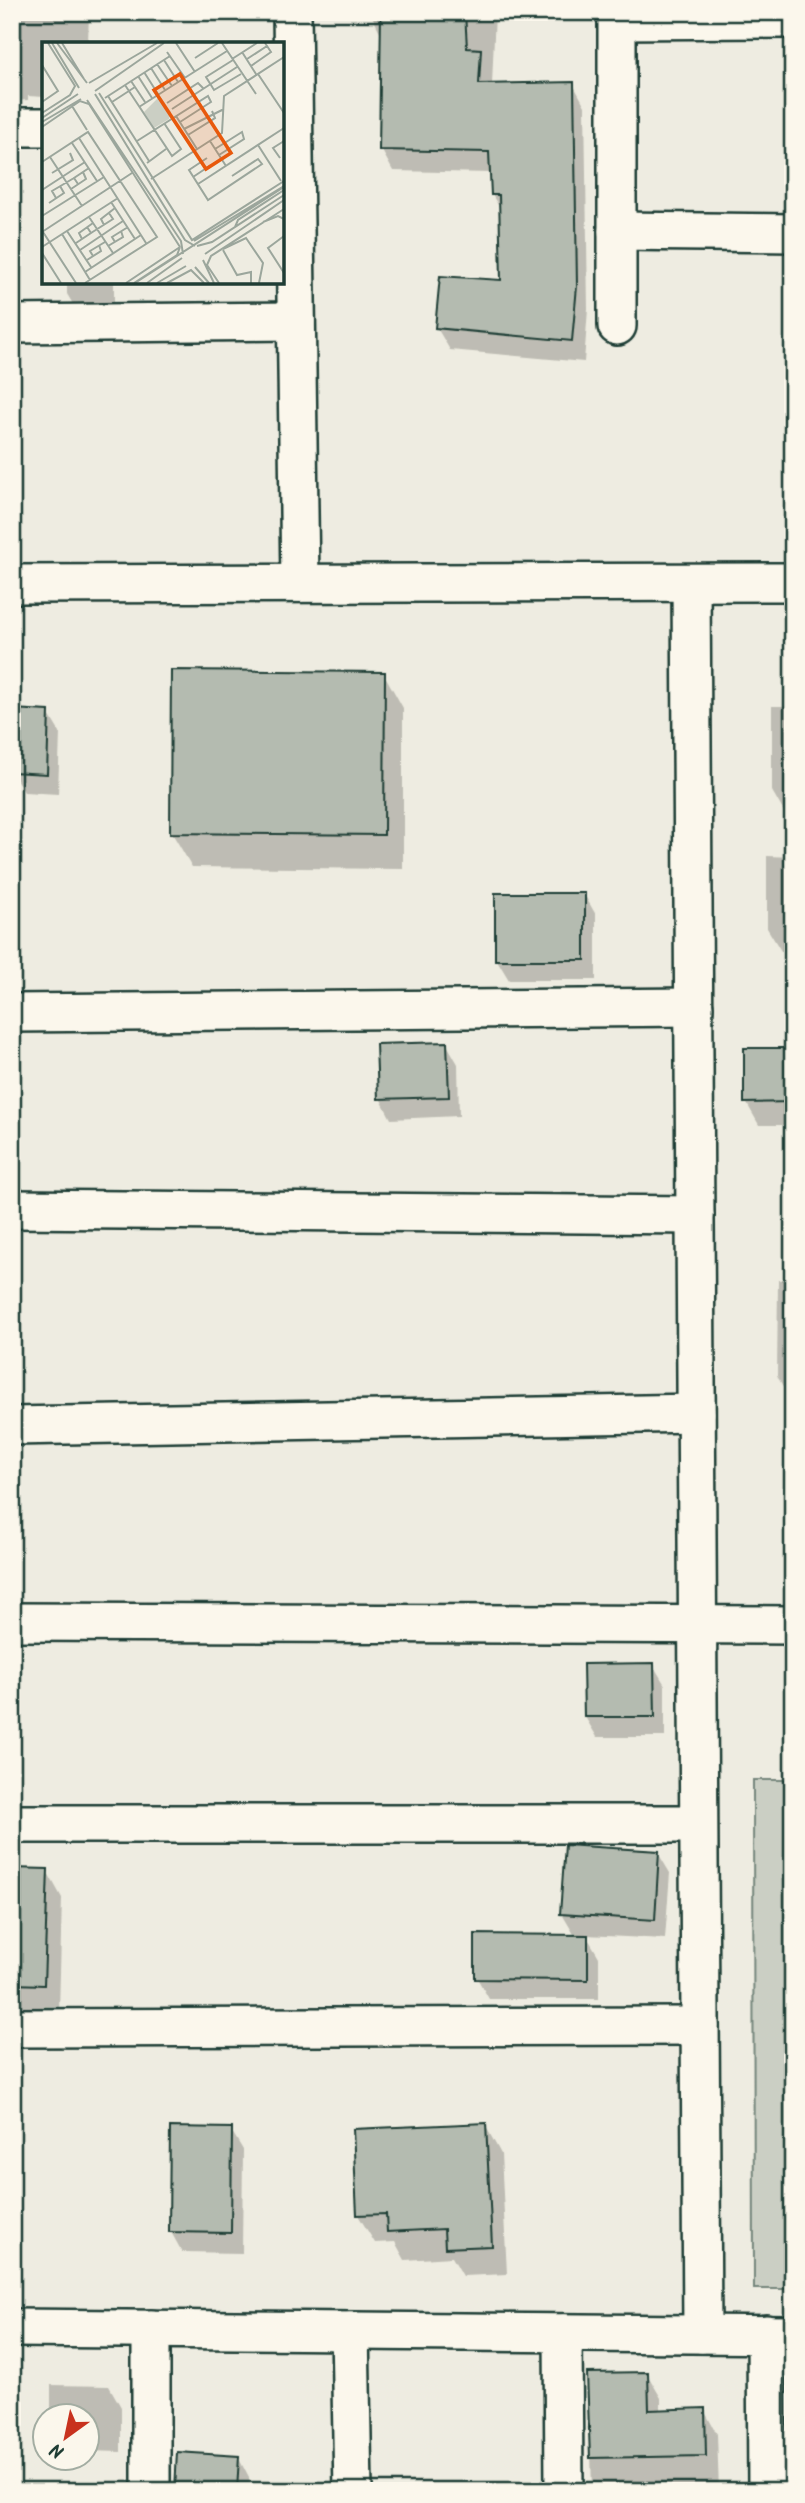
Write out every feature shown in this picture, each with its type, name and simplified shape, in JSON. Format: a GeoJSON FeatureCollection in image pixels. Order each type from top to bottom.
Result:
{"type":"FeatureCollection","features":[{"type":"Feature","properties":{"kind":"street"},"geometry":{"type":"LineString","coordinates":[[292,12],[288,129],[296,321],[300,583]]}},
{"type":"Feature","properties":{"kind":"street"},"geometry":{"type":"LineString","coordinates":[[617,326],[617,16],[793,19]]}},
{"type":"Feature","properties":{"kind":"street"},"geometry":{"type":"LineString","coordinates":[[12,127],[42,127]]}},
{"type":"Feature","properties":{"kind":"street"},"geometry":{"type":"LineString","coordinates":[[617,231],[793,233]]}},
{"type":"Feature","properties":{"kind":"street"},"geometry":{"type":"LineString","coordinates":[[12,324],[296,321]]}},
{"type":"Feature","properties":{"kind":"street"},"geometry":{"type":"LineString","coordinates":[[12,584],[793,582]]}},
{"type":"Feature","properties":{"kind":"street"},"geometry":{"type":"LineString","coordinates":[[691,583],[702,2334]]}},
{"type":"Feature","properties":{"kind":"street"},"geometry":{"type":"LineString","coordinates":[[12,1013],[694,1007]]}},
{"type":"Feature","properties":{"kind":"street"},"geometry":{"type":"LineString","coordinates":[[12,1209],[695,1216]]}},
{"type":"Feature","properties":{"kind":"street"},"geometry":{"type":"LineString","coordinates":[[12,1426],[696,1413]]}},
{"type":"Feature","properties":{"kind":"street"},"geometry":{"type":"LineString","coordinates":[[12,1622],[793,1625]]}},
{"type":"Feature","properties":{"kind":"street"},"geometry":{"type":"LineString","coordinates":[[12,1824],[698,1824]]}},
{"type":"Feature","properties":{"kind":"street"},"geometry":{"type":"LineString","coordinates":[[12,2028],[700,2026]]}},
{"type":"Feature","properties":{"kind":"street"},"geometry":{"type":"LineString","coordinates":[[12,2328],[779,2334],[768,2491]]}},
{"type":"Feature","properties":{"kind":"street"},"geometry":{"type":"LineString","coordinates":[[151,2329],[151,2491]]}},
{"type":"Feature","properties":{"kind":"street"},"geometry":{"type":"LineString","coordinates":[[350,2331],[353,2491]]}},
{"type":"Feature","properties":{"kind":"street"},"geometry":{"type":"LineString","coordinates":[[563,2333],[564,2491]]}},
{"type":"Feature","properties":{"kind":"shaded area"},"geometry":{"type":"Polygon","coordinates":[[[753,1780],[793,1780],[793,2289],[754,2289],[753,1780]]]}},
{"type":"Feature","properties":{"kind":"building"},"geometry":{"type":"Polygon","coordinates":[[[381,12],[465,12],[467,48],[481,49],[479,84],[574,82],[577,286],[572,341],[435,328],[440,276],[501,280],[499,195],[491,195],[489,152],[379,150],[381,12]]]}},
{"type":"Feature","properties":{"kind":"building"},"geometry":{"type":"Polygon","coordinates":[[[171,670],[385,672],[384,835],[170,833],[171,670]]]}},
{"type":"Feature","properties":{"kind":"building"},"geometry":{"type":"Polygon","coordinates":[[[12,709],[49,711],[47,774],[12,772],[12,709]]]}},
{"type":"Feature","properties":{"kind":"building"},"geometry":{"type":"Polygon","coordinates":[[[495,893],[585,893],[585,960],[495,960],[495,893]]]}},
{"type":"Feature","properties":{"kind":"building"},"geometry":{"type":"Polygon","coordinates":[[[447,1042],[449,1097],[378,1099],[376,1044],[447,1042]]]}},
{"type":"Feature","properties":{"kind":"building"},"geometry":{"type":"Polygon","coordinates":[[[744,1048],[793,1048],[793,1102],[744,1103],[744,1048]]]}},
{"type":"Feature","properties":{"kind":"building"},"geometry":{"type":"Polygon","coordinates":[[[654,1663],[655,1717],[584,1717],[583,1664],[654,1663]]]}},
{"type":"Feature","properties":{"kind":"building"},"geometry":{"type":"Polygon","coordinates":[[[565,1845],[659,1851],[655,1920],[560,1914],[565,1845]]]}},
{"type":"Feature","properties":{"kind":"building"},"geometry":{"type":"Polygon","coordinates":[[[12,1868],[48,1869],[44,1985],[12,1984],[12,1868]]]}},
{"type":"Feature","properties":{"kind":"building"},"geometry":{"type":"Polygon","coordinates":[[[475,1934],[588,1935],[588,1980],[475,1979],[475,1934]]]}},
{"type":"Feature","properties":{"kind":"building"},"geometry":{"type":"Polygon","coordinates":[[[486,2123],[492,2246],[445,2248],[444,2229],[387,2232],[386,2214],[357,2215],[353,2129],[486,2123]]]}},
{"type":"Feature","properties":{"kind":"building"},"geometry":{"type":"Polygon","coordinates":[[[170,2127],[232,2128],[231,2233],[169,2232],[170,2127]]]}},
{"type":"Feature","properties":{"kind":"building"},"geometry":{"type":"Polygon","coordinates":[[[648,2372],[649,2410],[705,2408],[706,2456],[590,2458],[587,2373],[648,2372]]]}},
{"type":"Feature","properties":{"kind":"building"},"geometry":{"type":"Polygon","coordinates":[[[177,2452],[239,2456],[237,2491],[175,2491],[177,2452]]]}}]}
